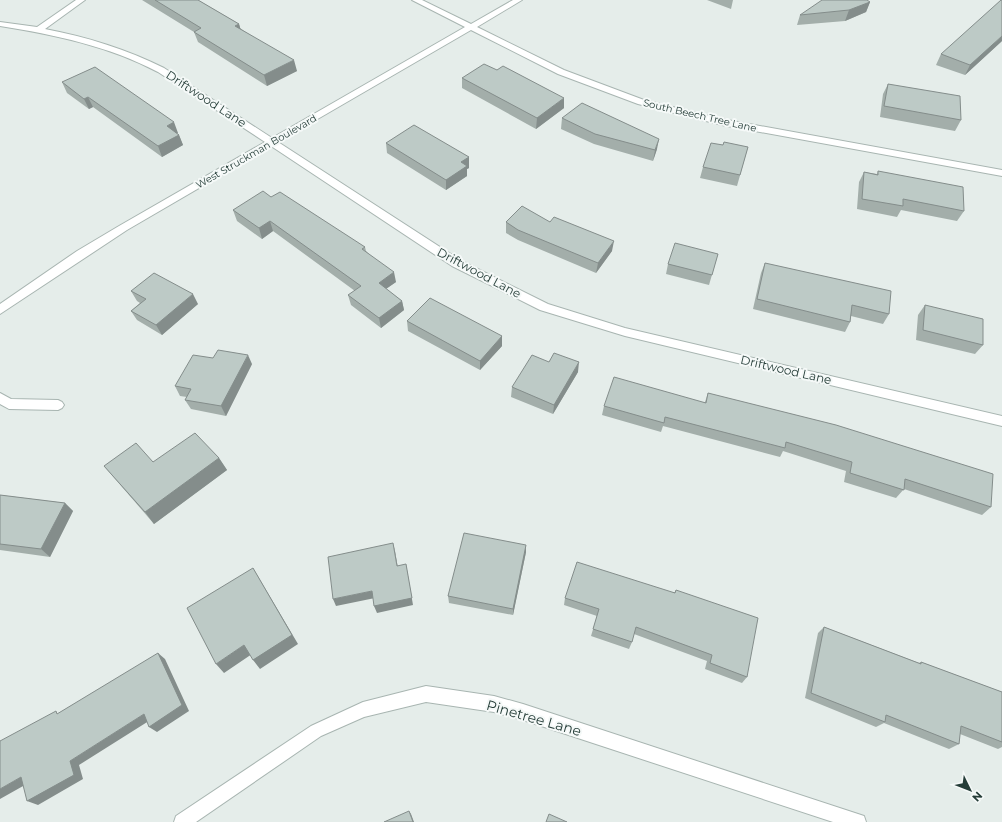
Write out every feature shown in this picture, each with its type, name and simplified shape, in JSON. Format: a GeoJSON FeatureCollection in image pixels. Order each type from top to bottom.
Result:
{"type":"FeatureCollection","features":[{"type":"Feature","properties":{"kind":"street"},"geometry":{"type":"LineString","coordinates":[[38,30],[81,0]]}},
{"type":"Feature","properties":{"kind":"street","name":"South Beech Tree Lane"},"geometry":{"type":"LineString","coordinates":[[416,0],[588,83],[648,104],[722,122],[1002,173]]}},
{"type":"Feature","properties":{"kind":"street","name":"West Struckman Boulevard"},"geometry":{"type":"LineString","coordinates":[[0,310],[80,254],[518,0]]}},
{"type":"Feature","properties":{"kind":"street","name":"Driftwood Lane"},"geometry":{"type":"LineString","coordinates":[[0,24],[38,30],[100,44],[146,61],[272,142],[456,264],[492,283],[544,307],[591,323],[626,332],[1002,421]]}},
{"type":"Feature","properties":{"kind":"street"},"geometry":{"type":"LineString","coordinates":[[0,398],[9,404],[58,405]]}},
{"type":"Feature","properties":{"kind":"street","name":"Pinetree Lane"},"geometry":{"type":"LineString","coordinates":[[182,822],[316,731],[362,710],[426,694],[494,704],[523,712],[858,822]]}},
{"type":"Feature","properties":{"kind":"building"},"geometry":{"type":"Polygon","coordinates":[[[155,0],[198,0],[239,24],[235,26],[294,60],[264,75],[194,32],[201,28],[155,0]]]}},
{"type":"Feature","properties":{"kind":"building"},"geometry":{"type":"Polygon","coordinates":[[[822,0],[867,0],[870,2],[849,10],[800,15],[822,0]]]}},
{"type":"Feature","properties":{"kind":"building"},"geometry":{"type":"Polygon","coordinates":[[[1001,0],[1002,36],[970,65],[941,54],[1001,0]]]}},
{"type":"Feature","properties":{"kind":"building"},"geometry":{"type":"Polygon","coordinates":[[[484,64],[497,70],[503,66],[564,98],[537,118],[462,78],[484,64]]]}},
{"type":"Feature","properties":{"kind":"building"},"geometry":{"type":"Polygon","coordinates":[[[95,67],[174,122],[167,126],[179,135],[158,146],[88,97],[84,99],[62,82],[95,67]]]}},
{"type":"Feature","properties":{"kind":"building"},"geometry":{"type":"Polygon","coordinates":[[[888,84],[960,96],[961,120],[884,106],[888,84]]]}},
{"type":"Feature","properties":{"kind":"building"},"geometry":{"type":"Polygon","coordinates":[[[582,103],[659,139],[655,150],[595,134],[562,118],[582,103]]]}},
{"type":"Feature","properties":{"kind":"building"},"geometry":{"type":"Polygon","coordinates":[[[414,125],[469,157],[461,162],[467,166],[446,180],[386,143],[414,125]]]}},
{"type":"Feature","properties":{"kind":"building"},"geometry":{"type":"Polygon","coordinates":[[[724,142],[748,147],[740,175],[703,167],[711,143],[723,145],[724,142]]]}},
{"type":"Feature","properties":{"kind":"building"},"geometry":{"type":"Polygon","coordinates":[[[878,171],[963,187],[964,211],[903,199],[903,206],[862,199],[864,172],[878,175],[878,171]]]}},
{"type":"Feature","properties":{"kind":"building"},"geometry":{"type":"Polygon","coordinates":[[[263,191],[271,197],[280,192],[365,247],[362,249],[394,272],[379,283],[402,301],[379,318],[348,295],[361,286],[270,221],[259,228],[233,210],[263,191]]]}},
{"type":"Feature","properties":{"kind":"building"},"geometry":{"type":"Polygon","coordinates":[[[522,206],[550,222],[554,217],[614,241],[598,263],[518,230],[506,222],[522,206]]]}},
{"type":"Feature","properties":{"kind":"building"},"geometry":{"type":"Polygon","coordinates":[[[675,243],[718,254],[712,275],[668,264],[675,243]]]}},
{"type":"Feature","properties":{"kind":"building"},"geometry":{"type":"Polygon","coordinates":[[[765,263],[891,291],[889,314],[852,305],[850,322],[757,299],[765,263]]]}},
{"type":"Feature","properties":{"kind":"building"},"geometry":{"type":"Polygon","coordinates":[[[154,273],[193,294],[156,325],[131,311],[146,299],[131,291],[154,273]]]}},
{"type":"Feature","properties":{"kind":"building"},"geometry":{"type":"Polygon","coordinates":[[[430,298],[502,336],[480,361],[407,321],[430,298]]]}},
{"type":"Feature","properties":{"kind":"building"},"geometry":{"type":"Polygon","coordinates":[[[925,305],[983,319],[983,345],[923,330],[925,305]]]}},
{"type":"Feature","properties":{"kind":"building"},"geometry":{"type":"Polygon","coordinates":[[[218,350],[248,355],[221,406],[185,400],[191,389],[175,386],[193,355],[213,358],[218,350]]]}},
{"type":"Feature","properties":{"kind":"building"},"geometry":{"type":"Polygon","coordinates":[[[554,353],[579,362],[554,405],[512,387],[532,355],[549,362],[554,353]]]}},
{"type":"Feature","properties":{"kind":"building"},"geometry":{"type":"Polygon","coordinates":[[[614,377],[706,403],[708,393],[836,425],[993,474],[991,507],[905,479],[904,490],[850,473],[852,462],[786,442],[785,448],[665,417],[664,423],[604,406],[614,377]]]}},
{"type":"Feature","properties":{"kind":"building"},"geometry":{"type":"Polygon","coordinates":[[[195,433],[219,458],[145,512],[104,466],[136,443],[153,462],[195,433]]]}},
{"type":"Feature","properties":{"kind":"building"},"geometry":{"type":"Polygon","coordinates":[[[0,495],[65,503],[41,549],[0,544],[0,495]]]}},
{"type":"Feature","properties":{"kind":"building"},"geometry":{"type":"Polygon","coordinates":[[[464,533],[526,545],[513,609],[448,596],[464,533]]]}},
{"type":"Feature","properties":{"kind":"building"},"geometry":{"type":"Polygon","coordinates":[[[393,543],[397,566],[406,564],[412,598],[374,606],[372,591],[333,599],[328,557],[393,543]]]}},
{"type":"Feature","properties":{"kind":"building"},"geometry":{"type":"Polygon","coordinates":[[[577,562],[675,593],[676,590],[758,618],[747,677],[710,663],[712,655],[636,627],[632,642],[593,629],[599,609],[565,598],[577,562]]]}},
{"type":"Feature","properties":{"kind":"building"},"geometry":{"type":"Polygon","coordinates":[[[253,568],[292,635],[253,660],[244,645],[216,664],[187,608],[253,568]]]}},
{"type":"Feature","properties":{"kind":"building"},"geometry":{"type":"Polygon","coordinates":[[[824,627],[921,664],[921,662],[1002,692],[1002,742],[961,726],[959,744],[886,715],[885,722],[811,693],[824,627]]]}},
{"type":"Feature","properties":{"kind":"building"},"geometry":{"type":"Polygon","coordinates":[[[158,653],[182,705],[149,727],[144,714],[70,761],[74,775],[27,801],[21,777],[0,789],[0,741],[56,711],[57,714],[158,653]]]}},
{"type":"Feature","properties":{"kind":"building"},"geometry":{"type":"Polygon","coordinates":[[[409,811],[413,822],[384,822],[409,811]]]}},
{"type":"Feature","properties":{"kind":"building"},"geometry":{"type":"Polygon","coordinates":[[[549,814],[567,822],[546,822],[549,814]]]}}]}
